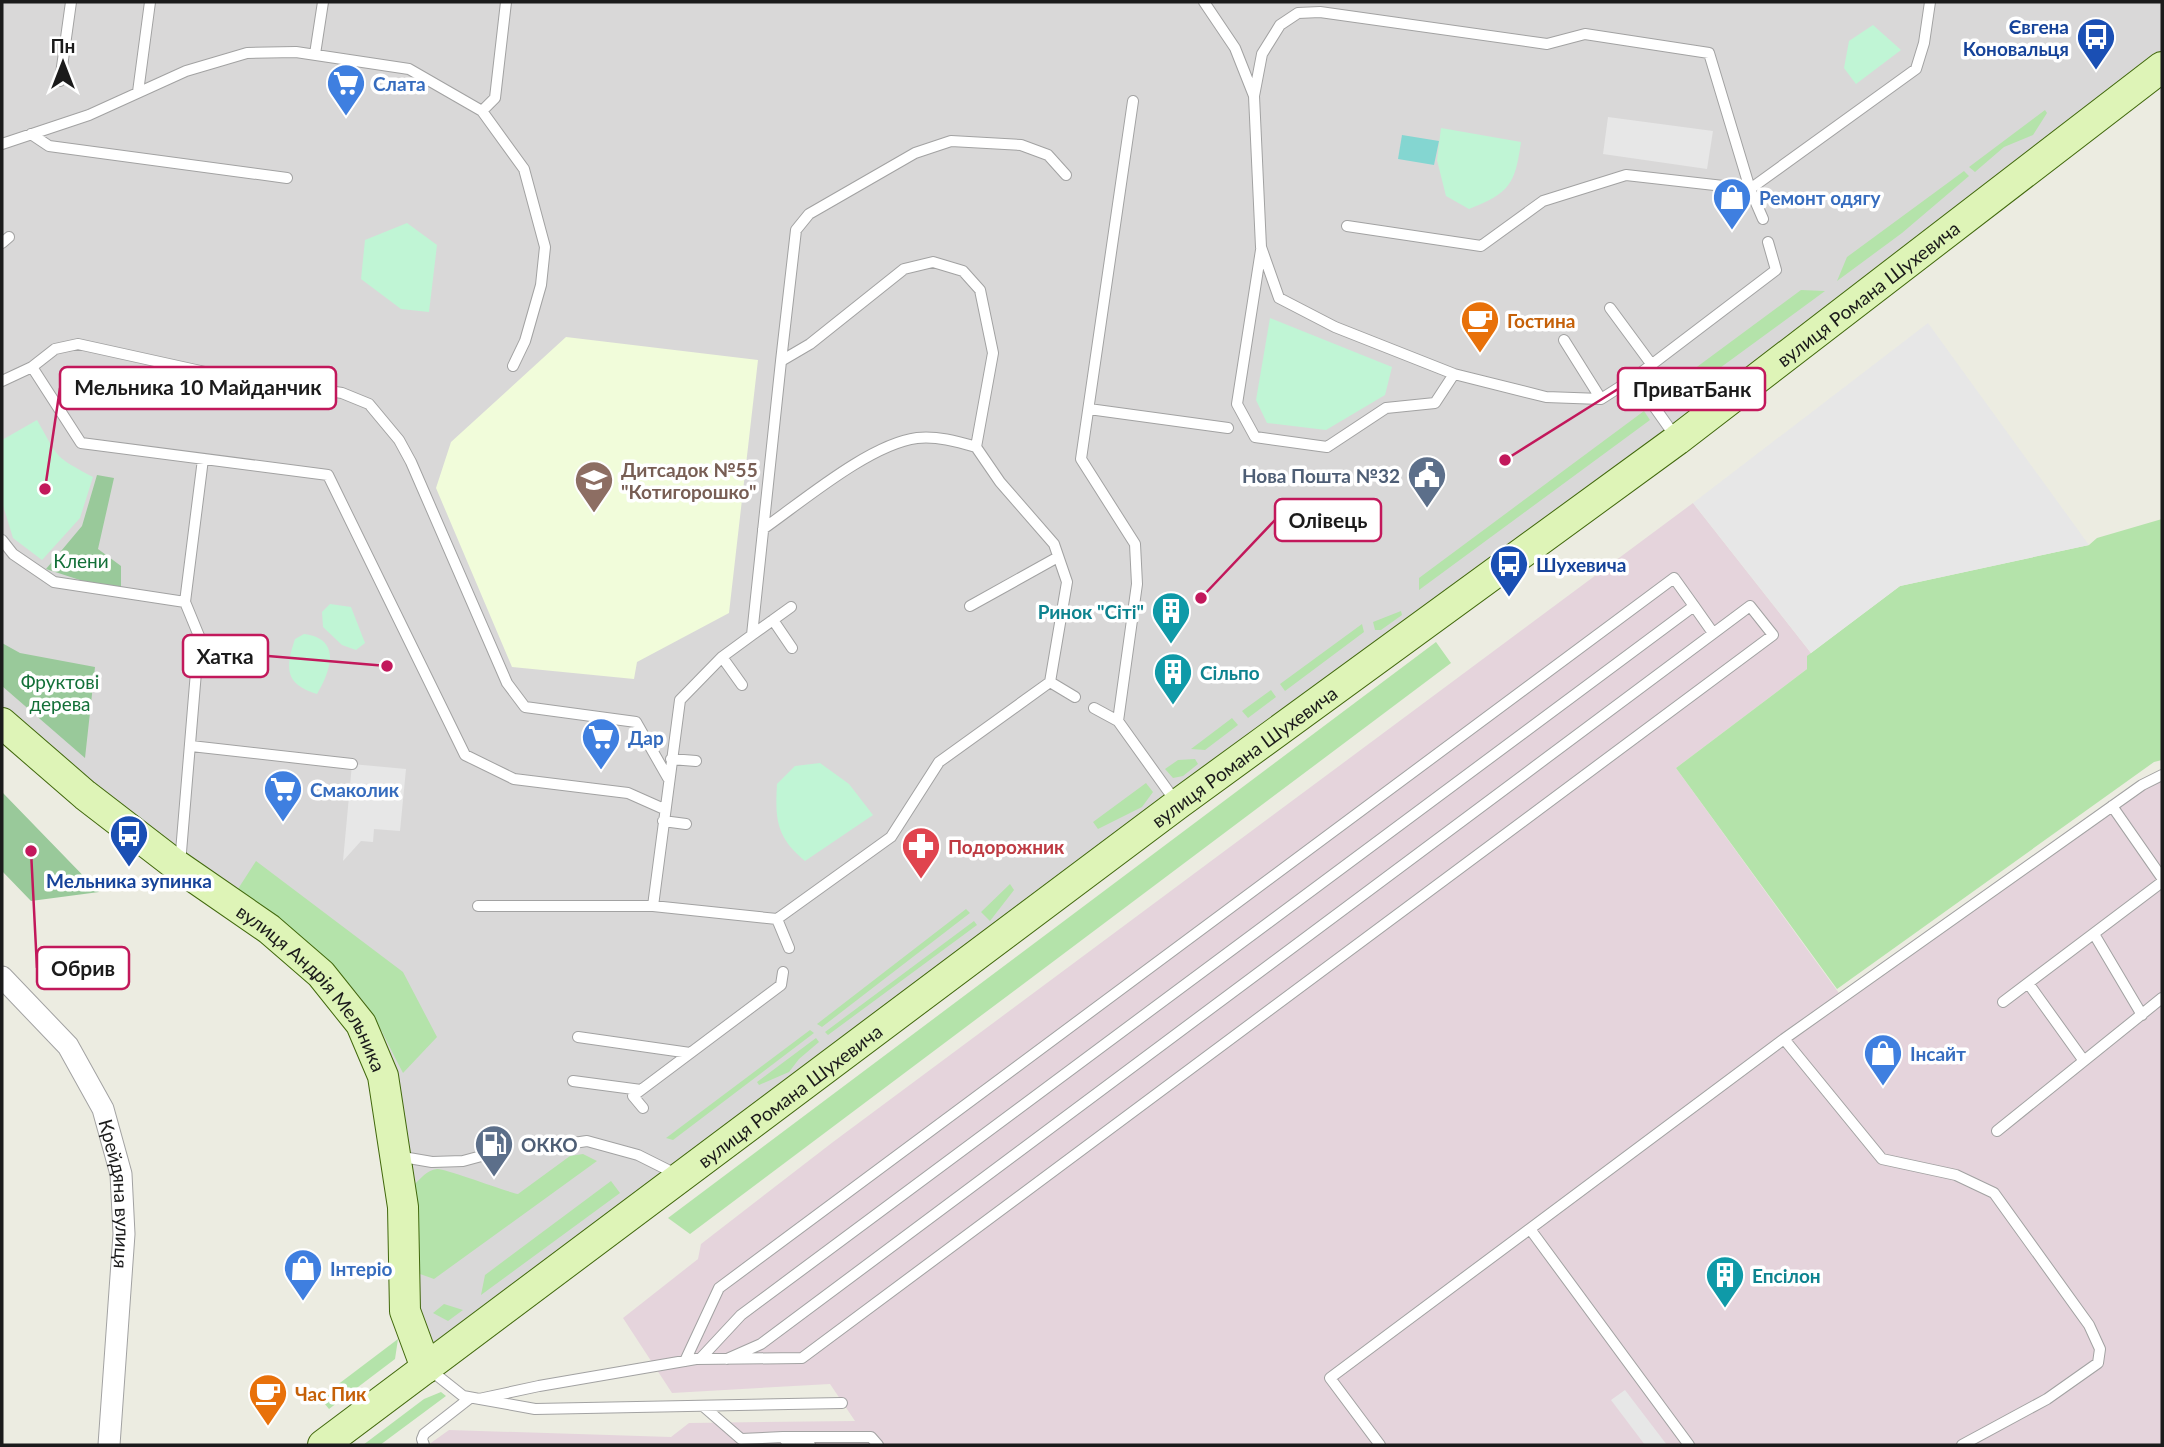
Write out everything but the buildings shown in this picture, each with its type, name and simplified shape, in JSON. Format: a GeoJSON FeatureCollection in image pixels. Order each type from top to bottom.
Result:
{"type":"FeatureCollection","features":[{"type":"Feature","properties":{"kind":"main road","name":"вулиця Романа Шухевича"},"geometry":{"type":"LineString","coordinates":[[323,1445],[1178,804],[1677,440],[2162,67]]}},
{"type":"Feature","properties":{"kind":"main road","name":"вулиця Андрія Мельника"},"geometry":{"type":"LineString","coordinates":[[2,723],[85,795],[180,867],[269,929],[321,974],[361,1024],[383,1076],[403,1207],[405,1311],[426,1368]]}},
{"type":"Feature","properties":{"kind":"street","name":"Крейдяна вулиця"},"geometry":{"type":"LineString","coordinates":[[2,976],[68,1046],[103,1109],[121,1174],[124,1234],[109,1445]]}},
{"type":"Feature","properties":{"kind":"lane"},"geometry":{"type":"LineString","coordinates":[[60,80],[71,2]]}},
{"type":"Feature","properties":{"kind":"lane"},"geometry":{"type":"LineString","coordinates":[[138,92],[150,2]]}},
{"type":"Feature","properties":{"kind":"lane"},"geometry":{"type":"LineString","coordinates":[[315,54],[323,2]]}},
{"type":"Feature","properties":{"kind":"lane"},"geometry":{"type":"LineString","coordinates":[[482,111],[495,97],[506,2]]}},
{"type":"Feature","properties":{"kind":"lane"},"geometry":{"type":"LineString","coordinates":[[1204,2],[1235,48],[1254,96]]}},
{"type":"Feature","properties":{"kind":"lane"},"geometry":{"type":"LineString","coordinates":[[1348,226],[1481,246],[1543,201],[1626,174],[1750,189],[1916,69],[1924,43],[1930,2]]}},
{"type":"Feature","properties":{"kind":"lane"},"geometry":{"type":"LineString","coordinates":[[1454,374],[1435,402],[1386,408],[1327,447],[1255,437],[1237,404],[1261,247],[1254,96],[1262,54],[1280,25],[1298,13],[1320,12],[1546,44],[1584,34],[1709,53],[1750,189],[1763,219]]}},
{"type":"Feature","properties":{"kind":"lane"},"geometry":{"type":"LineString","coordinates":[[2,144],[89,115],[186,71],[247,53],[315,54],[409,69],[482,111],[524,169],[537,207],[545,247],[541,285],[525,341],[513,366]]}},
{"type":"Feature","properties":{"kind":"lane"},"geometry":{"type":"LineString","coordinates":[[1118,721],[1137,584],[1135,544],[1081,459],[1133,101]]}},
{"type":"Feature","properties":{"kind":"lane"},"geometry":{"type":"LineString","coordinates":[[30,134],[49,146],[287,178]]}},
{"type":"Feature","properties":{"kind":"lane"},"geometry":{"type":"LineString","coordinates":[[752,635],[796,230],[809,214],[915,153],[951,141],[1021,145],[1048,155],[1066,175]]}},
{"type":"Feature","properties":{"kind":"lane"},"geometry":{"type":"LineString","coordinates":[[1261,247],[1279,299],[1335,327],[1454,374],[1546,397],[1601,399],[1652,365],[1776,270],[1768,242]]}},
{"type":"Feature","properties":{"kind":"lane"},"geometry":{"type":"LineString","coordinates":[[781,361],[810,344],[904,269],[933,262],[963,271],[980,290],[993,353],[975,447]]}},
{"type":"Feature","properties":{"kind":"lane"},"geometry":{"type":"LineString","coordinates":[[1610,308],[1652,365]]}},
{"type":"Feature","properties":{"kind":"lane"},"geometry":{"type":"LineString","coordinates":[[1564,340],[1601,399]]}},
{"type":"Feature","properties":{"kind":"lane"},"geometry":{"type":"LineString","coordinates":[[2,381],[32,367],[55,349],[78,344],[205,372],[342,393],[369,404],[399,440],[411,462],[507,684],[525,707],[636,722],[668,778]]}},
{"type":"Feature","properties":{"kind":"lane"},"geometry":{"type":"LineString","coordinates":[[32,367],[81,443],[328,475],[465,755],[514,779],[628,793],[664,809]]}},
{"type":"Feature","properties":{"kind":"lane"},"geometry":{"type":"LineString","coordinates":[[1634,378],[1677,440]]}},
{"type":"Feature","properties":{"kind":"lane"},"geometry":{"type":"LineString","coordinates":[[1089,409],[1228,428]]}},
{"type":"Feature","properties":{"kind":"lane"},"geometry":{"type":"LineString","coordinates":[[478,906],[653,906],[777,919],[891,837],[939,762],[1050,682],[1067,582],[1054,544],[1000,482],[975,447],[945,439],[917,438],[885,446],[763,529]]}},
{"type":"Feature","properties":{"kind":"lane"},"geometry":{"type":"LineString","coordinates":[[180,867],[195,705],[192,689],[199,636],[185,602],[203,459]]}},
{"type":"Feature","properties":{"kind":"lane"},"geometry":{"type":"LineString","coordinates":[[2,540],[13,554],[54,582],[185,602]]}},
{"type":"Feature","properties":{"kind":"lane"},"geometry":{"type":"LineString","coordinates":[[970,606],[1058,557]]}},
{"type":"Feature","properties":{"kind":"lane"},"geometry":{"type":"LineString","coordinates":[[685,1361],[719,1288],[730,1279],[1674,578],[1713,633]]}},
{"type":"Feature","properties":{"kind":"lane"},"geometry":{"type":"LineString","coordinates":[[700,1359],[741,1315],[1694,606]]}},
{"type":"Feature","properties":{"kind":"lane"},"geometry":{"type":"LineString","coordinates":[[424,1445],[424,1434],[474,1399],[700,1359],[727,1359],[802,1358],[1773,635],[1750,606],[773,1336],[727,1359]]}},
{"type":"Feature","properties":{"kind":"lane"},"geometry":{"type":"LineString","coordinates":[[653,906],[680,700],[722,657],[791,607]]}},
{"type":"Feature","properties":{"kind":"lane"},"geometry":{"type":"LineString","coordinates":[[773,620],[792,648]]}},
{"type":"Feature","properties":{"kind":"lane"},"geometry":{"type":"LineString","coordinates":[[722,657],[742,685]]}},
{"type":"Feature","properties":{"kind":"lane"},"geometry":{"type":"LineString","coordinates":[[1050,682],[1075,697]]}},
{"type":"Feature","properties":{"kind":"lane"},"geometry":{"type":"LineString","coordinates":[[1094,708],[1118,721],[1178,804]]}},
{"type":"Feature","properties":{"kind":"lane"},"geometry":{"type":"LineString","coordinates":[[191,746],[352,764]]}},
{"type":"Feature","properties":{"kind":"lane"},"geometry":{"type":"LineString","coordinates":[[671,759],[696,761]]}},
{"type":"Feature","properties":{"kind":"lane"},"geometry":{"type":"LineString","coordinates":[[1380,1445],[1330,1378],[1842,996],[2112,806],[2162,775]]}},
{"type":"Feature","properties":{"kind":"lane"},"geometry":{"type":"LineString","coordinates":[[2003,1002],[2162,880],[2112,806]]}},
{"type":"Feature","properties":{"kind":"lane"},"geometry":{"type":"LineString","coordinates":[[663,821],[686,824]]}},
{"type":"Feature","properties":{"kind":"lane"},"geometry":{"type":"LineString","coordinates":[[777,919],[789,948]]}},
{"type":"Feature","properties":{"kind":"lane"},"geometry":{"type":"LineString","coordinates":[[2094,934],[2141,1015]]}},
{"type":"Feature","properties":{"kind":"lane"},"geometry":{"type":"LineString","coordinates":[[643,1108],[634,1096],[781,985],[783,972]]}},
{"type":"Feature","properties":{"kind":"lane"},"geometry":{"type":"LineString","coordinates":[[2028,984],[2084,1061]]}},
{"type":"Feature","properties":{"kind":"lane"},"geometry":{"type":"LineString","coordinates":[[1842,996],[1848,1007]]}},
{"type":"Feature","properties":{"kind":"lane"},"geometry":{"type":"LineString","coordinates":[[1997,1132],[2162,998]]}},
{"type":"Feature","properties":{"kind":"lane"},"geometry":{"type":"LineString","coordinates":[[578,1037],[690,1053]]}},
{"type":"Feature","properties":{"kind":"lane"},"geometry":{"type":"LineString","coordinates":[[1784,1039],[1882,1159],[1956,1175],[1994,1193],[2089,1325],[2099,1349],[2098,1363],[2047,1399],[1962,1445]]}},
{"type":"Feature","properties":{"kind":"lane"},"geometry":{"type":"LineString","coordinates":[[573,1081],[641,1090]]}},
{"type":"Feature","properties":{"kind":"lane"},"geometry":{"type":"LineString","coordinates":[[540,1148],[587,1141],[638,1155],[681,1177]]}},
{"type":"Feature","properties":{"kind":"lane"},"geometry":{"type":"LineString","coordinates":[[395,1155],[432,1162],[463,1161],[500,1151]]}},
{"type":"Feature","properties":{"kind":"lane"},"geometry":{"type":"LineString","coordinates":[[1530,1229],[1689,1445]]}},
{"type":"Feature","properties":{"kind":"lane"},"geometry":{"type":"LineString","coordinates":[[426,1368],[457,1392],[474,1399],[535,1409],[842,1403]]}},
{"type":"Feature","properties":{"kind":"lane"},"geometry":{"type":"LineString","coordinates":[[703,1406],[741,1439],[786,1441],[871,1437],[878,1445]]}},
{"type":"Feature","properties":{"kind":"lane"},"geometry":{"type":"LineString","coordinates":[[786,1441],[810,1445]]}},
{"type":"Feature","properties":{"kind":"shaded area"},"geometry":{"type":"Polygon","coordinates":[[[2,2],[2162,2],[2162,67],[426,1368],[361,1024],[2,723],[2,2]]]}},
{"type":"Feature","properties":{"kind":"shaded area"},"geometry":{"type":"Polygon","coordinates":[[[1873,25],[1901,50],[1856,84],[1844,68],[1849,41],[1873,25]]]}},
{"type":"Feature","properties":{"kind":"shaded area"},"geometry":{"type":"Polygon","coordinates":[[[1608,117],[1713,131],[1707,169],[1603,154],[1608,117]]]}},
{"type":"Feature","properties":{"kind":"shaded area"},"geometry":{"type":"Polygon","coordinates":[[[1441,128],[1521,142],[1513,177],[1502,192],[1469,209],[1446,196],[1437,160],[1441,128]]]}},
{"type":"Feature","properties":{"kind":"shaded area"},"geometry":{"type":"Polygon","coordinates":[[[1402,135],[1439,141],[1434,165],[1398,159],[1402,135]]]}},
{"type":"Feature","properties":{"kind":"shaded area"},"geometry":{"type":"Polygon","coordinates":[[[407,223],[437,245],[429,312],[401,309],[361,279],[365,240],[407,223]]]}},
{"type":"Feature","properties":{"kind":"shaded area"},"geometry":{"type":"Polygon","coordinates":[[[1270,318],[1392,367],[1385,395],[1326,430],[1267,423],[1256,400],[1270,318]]]}},
{"type":"Feature","properties":{"kind":"shaded area"},"geometry":{"type":"Polygon","coordinates":[[[1928,323],[2089,545],[1900,586],[1811,653],[1693,503],[1928,323]]]}},
{"type":"Feature","properties":{"kind":"shaded area","name":"Дитсадок №55 \"Котигорошко\""},"geometry":{"type":"Polygon","coordinates":[[[566,337],[758,360],[729,613],[637,662],[634,679],[512,667],[436,488],[451,442],[566,337]]]}},
{"type":"Feature","properties":{"kind":"shaded area"},"geometry":{"type":"Polygon","coordinates":[[[37,420],[58,454],[93,477],[80,518],[42,560],[13,538],[2,502],[2,440],[37,420]]]}},
{"type":"Feature","properties":{"kind":"shaded area"},"geometry":{"type":"Polygon","coordinates":[[[1693,503],[1811,653],[1807,657],[1807,669],[1676,768],[1841,996],[2162,775],[2162,1445],[428,1445],[449,1430],[671,1437],[689,1423],[855,1421],[830,1384],[672,1393],[623,1318],[698,1259],[701,1244],[833,1142],[1693,503]]]}},
{"type":"Feature","properties":{"kind":"shaded area"},"geometry":{"type":"Polygon","coordinates":[[[330,604],[351,607],[365,643],[356,650],[342,645],[323,627],[322,612],[330,604]]]}},
{"type":"Feature","properties":{"kind":"shaded area"},"geometry":{"type":"Polygon","coordinates":[[[304,634],[316,637],[329,649],[329,666],[317,694],[299,685],[290,674],[290,659],[295,639],[304,634]]]}},
{"type":"Feature","properties":{"kind":"shaded area"},"geometry":{"type":"Polygon","coordinates":[[[820,763],[849,784],[873,815],[805,861],[788,844],[779,827],[777,784],[795,766],[820,763]]]}},
{"type":"Feature","properties":{"kind":"shaded area"},"geometry":{"type":"Polygon","coordinates":[[[352,764],[406,769],[400,831],[374,829],[373,842],[361,841],[343,861],[352,764]]]}},
{"type":"Feature","properties":{"kind":"shaded area"},"geometry":{"type":"Polygon","coordinates":[[[1625,1390],[1667,1445],[1645,1445],[1611,1400],[1625,1390]]]}},
{"type":"Feature","properties":{"kind":"green space"},"geometry":{"type":"Polygon","coordinates":[[[2045,110],[2047,113],[2033,135],[2004,147],[1975,172],[1969,167],[2045,110]]]}},
{"type":"Feature","properties":{"kind":"green space"},"geometry":{"type":"Polygon","coordinates":[[[1964,171],[1969,176],[1902,233],[1837,281],[1847,257],[1964,171]]]}},
{"type":"Feature","properties":{"kind":"green space"},"geometry":{"type":"Polygon","coordinates":[[[1801,290],[1825,291],[1672,403],[1663,392],[1801,290]]]}},
{"type":"Feature","properties":{"kind":"green space"},"geometry":{"type":"Polygon","coordinates":[[[1644,411],[1650,420],[1419,590],[1419,578],[1644,411]]]}},
{"type":"Feature","properties":{"kind":"green space","name":"Клени"},"geometry":{"type":"Polygon","coordinates":[[[97,475],[114,478],[98,549],[121,566],[121,587],[86,582],[46,569],[82,526],[97,475]]]}},
{"type":"Feature","properties":{"kind":"green space"},"geometry":{"type":"Polygon","coordinates":[[[2162,519],[2162,760],[2154,762],[1837,989],[1676,768],[1807,669],[1807,656],[1900,586],[2089,545],[2097,538],[2162,519]]]}},
{"type":"Feature","properties":{"kind":"green space"},"geometry":{"type":"Polygon","coordinates":[[[1401,611],[1402,615],[1381,630],[1375,630],[1373,622],[1401,611]]]}},
{"type":"Feature","properties":{"kind":"green space"},"geometry":{"type":"Polygon","coordinates":[[[1362,624],[1364,632],[1285,691],[1280,684],[1362,624]]]}},
{"type":"Feature","properties":{"kind":"green space"},"geometry":{"type":"Polygon","coordinates":[[[1436,642],[1451,663],[690,1234],[668,1218],[1436,642]]]}},
{"type":"Feature","properties":{"kind":"green space","name":"Фруктові дерева"},"geometry":{"type":"Polygon","coordinates":[[[2,643],[20,653],[95,667],[85,758],[2,686],[2,643]]]}},
{"type":"Feature","properties":{"kind":"green space"},"geometry":{"type":"Polygon","coordinates":[[[1271,690],[1276,697],[1248,718],[1242,711],[1271,690]]]}},
{"type":"Feature","properties":{"kind":"green space"},"geometry":{"type":"Polygon","coordinates":[[[1232,718],[1238,725],[1205,750],[1191,749],[1232,718]]]}},
{"type":"Feature","properties":{"kind":"green space"},"geometry":{"type":"Polygon","coordinates":[[[1195,759],[1198,764],[1183,776],[1173,778],[1165,769],[1178,760],[1195,759]]]}},
{"type":"Feature","properties":{"kind":"green space"},"geometry":{"type":"Polygon","coordinates":[[[1146,783],[1153,792],[1142,807],[1098,829],[1093,822],[1146,783]]]}},
{"type":"Feature","properties":{"kind":"green space"},"geometry":{"type":"Polygon","coordinates":[[[2,792],[99,892],[31,901],[2,871],[2,792]]]}},
{"type":"Feature","properties":{"kind":"green space"},"geometry":{"type":"Polygon","coordinates":[[[256,861],[403,972],[437,1037],[403,1073],[367,1006],[339,973],[306,944],[236,892],[256,861]]]}},
{"type":"Feature","properties":{"kind":"green space"},"geometry":{"type":"Polygon","coordinates":[[[1010,884],[1014,890],[990,921],[981,912],[1010,884]]]}},
{"type":"Feature","properties":{"kind":"green space"},"geometry":{"type":"Polygon","coordinates":[[[966,909],[970,913],[822,1027],[817,1024],[966,909]]]}},
{"type":"Feature","properties":{"kind":"green space"},"geometry":{"type":"Polygon","coordinates":[[[974,921],[977,925],[828,1035],[825,1032],[974,921]]]}},
{"type":"Feature","properties":{"kind":"green space"},"geometry":{"type":"Polygon","coordinates":[[[810,1030],[814,1033],[673,1140],[666,1138],[810,1030]]]}},
{"type":"Feature","properties":{"kind":"green space"},"geometry":{"type":"Polygon","coordinates":[[[816,1038],[819,1042],[799,1059],[789,1072],[759,1085],[757,1082],[816,1038]]]}},
{"type":"Feature","properties":{"kind":"green space"},"geometry":{"type":"Polygon","coordinates":[[[583,1154],[597,1161],[434,1279],[420,1274],[414,1185],[427,1173],[442,1170],[518,1194],[570,1156],[583,1154]]]}},
{"type":"Feature","properties":{"kind":"green space"},"geometry":{"type":"Polygon","coordinates":[[[611,1181],[620,1193],[481,1295],[485,1275],[611,1181]]]}},
{"type":"Feature","properties":{"kind":"green space"},"geometry":{"type":"Polygon","coordinates":[[[444,1304],[463,1310],[448,1321],[433,1313],[444,1304]]]}},
{"type":"Feature","properties":{"kind":"green space"},"geometry":{"type":"Polygon","coordinates":[[[398,1339],[395,1359],[329,1409],[320,1398],[398,1339]]]}},
{"type":"Feature","properties":{"kind":"green space"},"geometry":{"type":"Polygon","coordinates":[[[441,1392],[446,1396],[380,1445],[363,1445],[424,1399],[441,1392]]]}},
{"type":"Feature","properties":{"kind":"place","name":"Євгена Коновальця"},"geometry":{"type":"Point","coordinates":[2096,71]}},
{"type":"Feature","properties":{"kind":"place","name":"Слата"},"geometry":{"type":"Point","coordinates":[346,117]}},
{"type":"Feature","properties":{"kind":"place","name":"Ремонт одягу"},"geometry":{"type":"Point","coordinates":[1732,231]}},
{"type":"Feature","properties":{"kind":"place","name":"Гостина"},"geometry":{"type":"Point","coordinates":[1480,354]}},
{"type":"Feature","properties":{"kind":"place","name":"ПриватБанк"},"geometry":{"type":"Point","coordinates":[1505,460]}},
{"type":"Feature","properties":{"kind":"place","name":"Мельника 10 Майданчик"},"geometry":{"type":"Point","coordinates":[45,489]}},
{"type":"Feature","properties":{"kind":"place","name":"Нова Пошта №32"},"geometry":{"type":"Point","coordinates":[1427,509]}},
{"type":"Feature","properties":{"kind":"place","name":"Дитсадок №55 \"Котигорошко\""},"geometry":{"type":"Point","coordinates":[594,514]}},
{"type":"Feature","properties":{"kind":"place","name":"Олівець"},"geometry":{"type":"Point","coordinates":[1201,598]}},
{"type":"Feature","properties":{"kind":"place","name":"Шухевича"},"geometry":{"type":"Point","coordinates":[1509,598]}},
{"type":"Feature","properties":{"kind":"place","name":"Ринок \"Сіті\""},"geometry":{"type":"Point","coordinates":[1171,645]}},
{"type":"Feature","properties":{"kind":"place","name":"Хатка"},"geometry":{"type":"Point","coordinates":[387,666]}},
{"type":"Feature","properties":{"kind":"place","name":"Сільпо"},"geometry":{"type":"Point","coordinates":[1173,706]}},
{"type":"Feature","properties":{"kind":"place","name":"Дар"},"geometry":{"type":"Point","coordinates":[601,771]}},
{"type":"Feature","properties":{"kind":"place","name":"Смаколик"},"geometry":{"type":"Point","coordinates":[283,823]}},
{"type":"Feature","properties":{"kind":"place","name":"Обрив"},"geometry":{"type":"Point","coordinates":[31,851]}},
{"type":"Feature","properties":{"kind":"place","name":"Мельника зупинка"},"geometry":{"type":"Point","coordinates":[129,868]}},
{"type":"Feature","properties":{"kind":"place","name":"Подорожник"},"geometry":{"type":"Point","coordinates":[921,880]}},
{"type":"Feature","properties":{"kind":"place","name":"Інсайт"},"geometry":{"type":"Point","coordinates":[1883,1087]}},
{"type":"Feature","properties":{"kind":"place","name":"ОККО"},"geometry":{"type":"Point","coordinates":[494,1178]}},
{"type":"Feature","properties":{"kind":"place","name":"Інтеріо"},"geometry":{"type":"Point","coordinates":[303,1302]}},
{"type":"Feature","properties":{"kind":"place","name":"Епсілон"},"geometry":{"type":"Point","coordinates":[1725,1309]}},
{"type":"Feature","properties":{"kind":"place","name":"Час Пик"},"geometry":{"type":"Point","coordinates":[268,1427]}}]}
